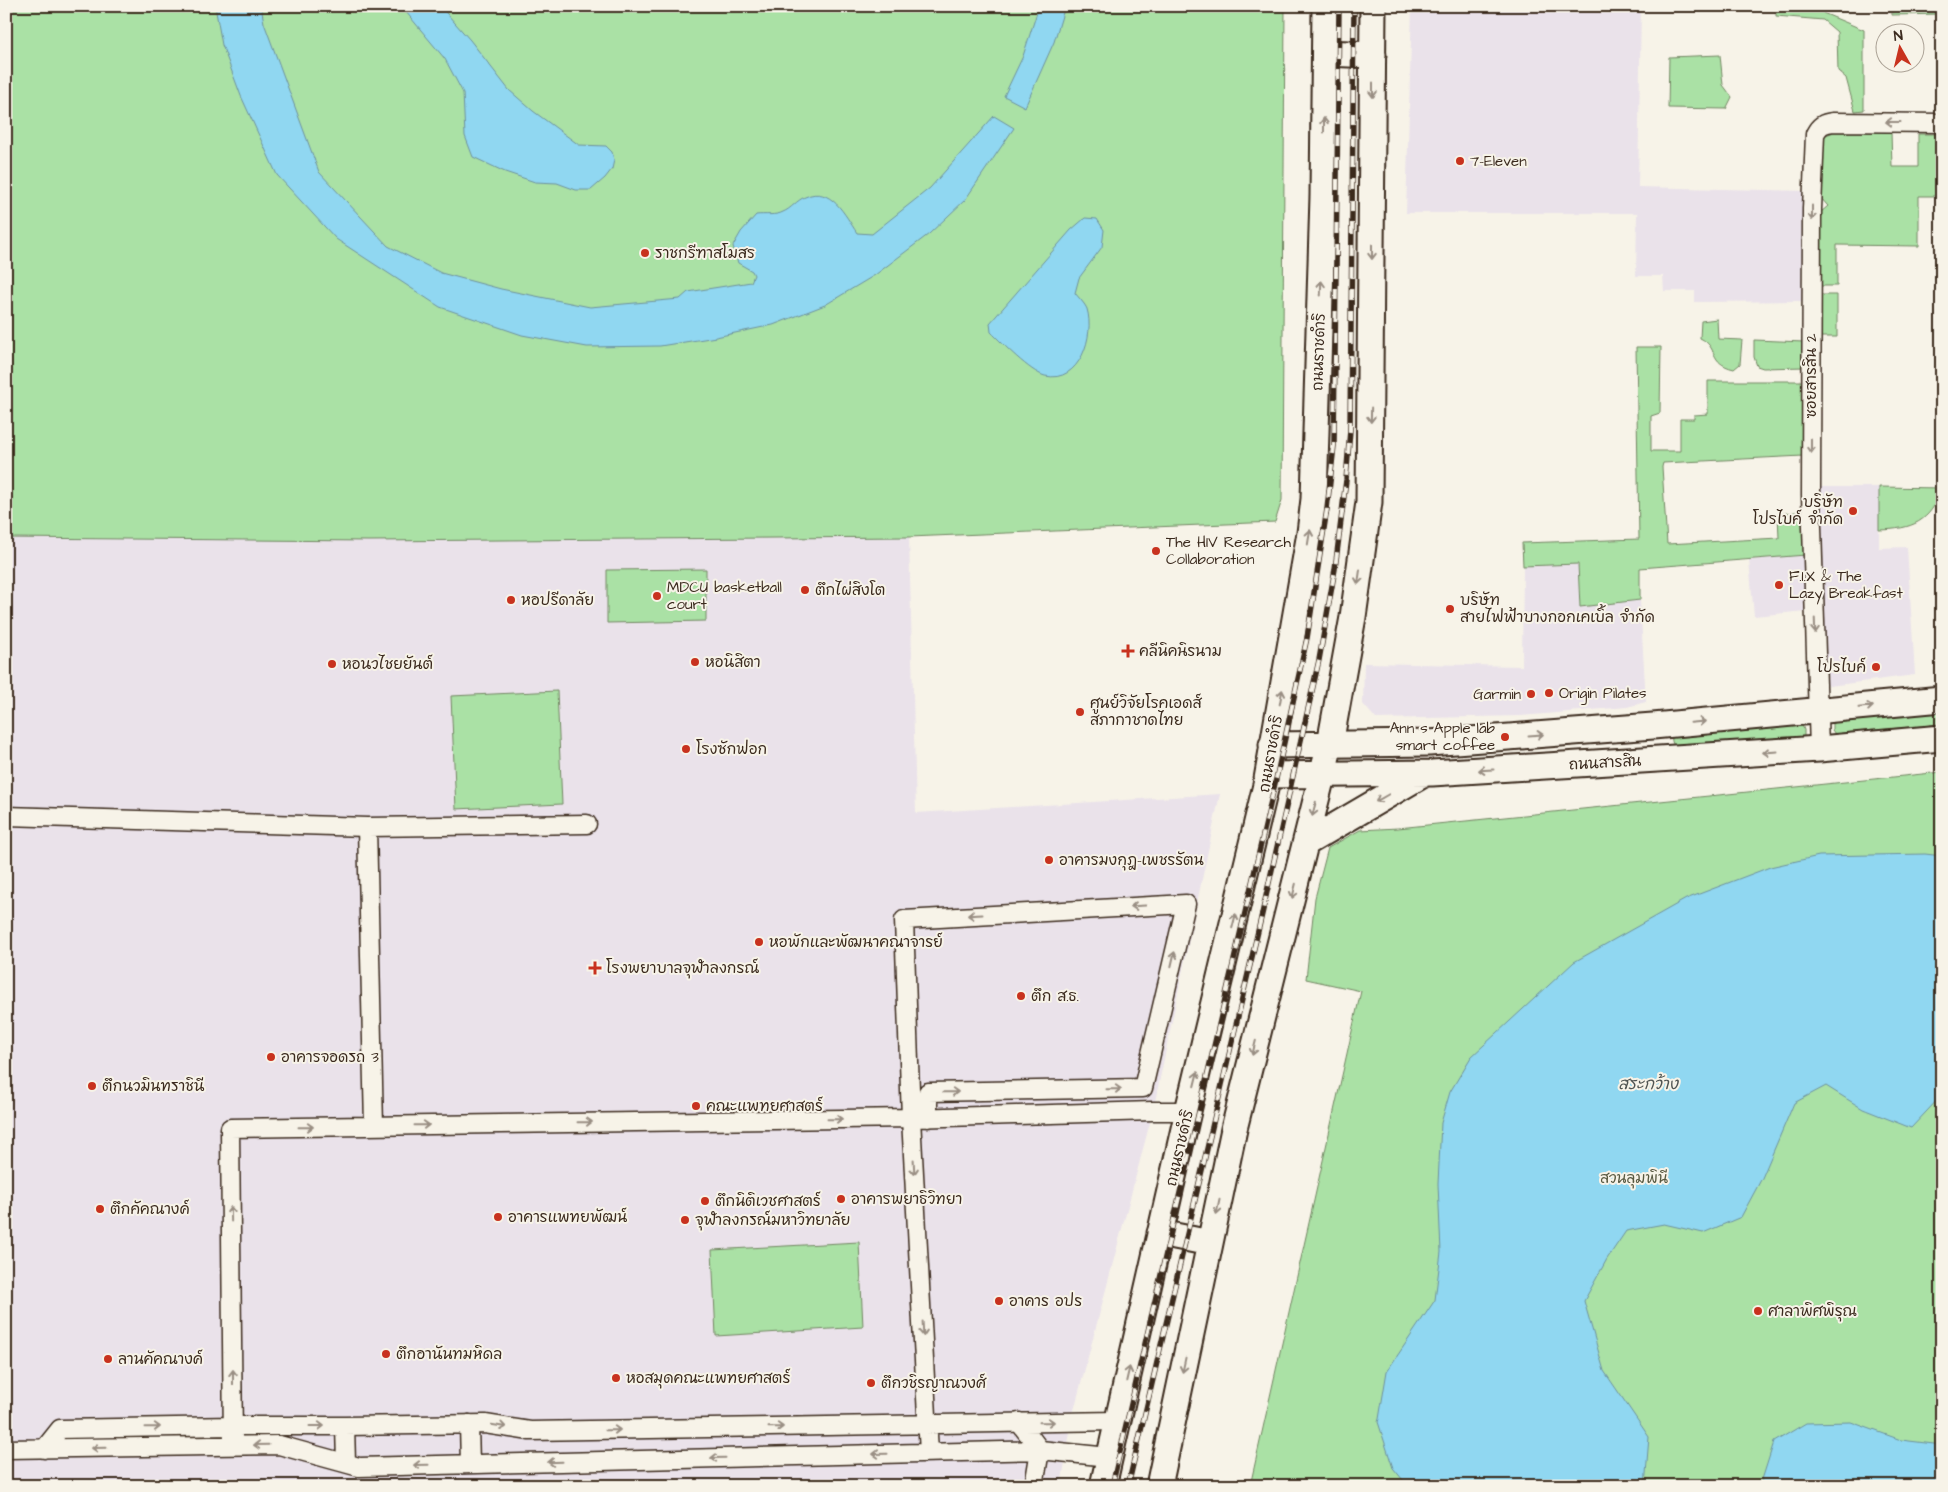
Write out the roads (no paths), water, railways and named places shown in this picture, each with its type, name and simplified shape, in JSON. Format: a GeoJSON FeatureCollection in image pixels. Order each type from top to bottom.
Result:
{"type":"FeatureCollection","features":[{"type":"Feature","properties":{"kind":"main road","name":"ถนนราชดำริ"},"geometry":{"type":"LineString","coordinates":[[1103,1486],[1188,1111],[1268,775],[1310,533],[1314,499],[1324,196],[1325,6]]}},
{"type":"Feature","properties":{"kind":"main road"},"geometry":{"type":"LineString","coordinates":[[1158,1486],[1234,1128],[1330,744],[1353,617],[1369,502],[1373,6]]}},
{"type":"Feature","properties":{"kind":"main road"},"geometry":{"type":"LineString","coordinates":[[1325,52],[1373,55]]}},
{"type":"Feature","properties":{"kind":"main road"},"geometry":{"type":"LineString","coordinates":[[1272,745],[1429,743],[1818,712],[1942,699]]}},
{"type":"Feature","properties":{"kind":"main road"},"geometry":{"type":"LineString","coordinates":[[1653,726],[1645,734],[1642,746],[1646,753],[1658,760]]}},
{"type":"Feature","properties":{"kind":"main road"},"geometry":{"type":"LineString","coordinates":[[1608,730],[1626,741],[1627,754],[1618,762]]}},
{"type":"Feature","properties":{"kind":"main road","name":"ถนนสารสิน"},"geometry":{"type":"LineString","coordinates":[[1268,775],[1424,773],[1658,760],[1942,738]]}},
{"type":"Feature","properties":{"kind":"main road"},"geometry":{"type":"LineString","coordinates":[[1306,843],[1424,773]]}},
{"type":"Feature","properties":{"kind":"main road"},"geometry":{"type":"LineString","coordinates":[[1160,1233],[1210,1243]]}},
{"type":"Feature","properties":{"kind":"street","name":"ซอยสารสิน 2"},"geometry":{"type":"LineString","coordinates":[[1819,749],[1811,495],[1812,209],[1815,134],[1818,127],[1825,123],[1833,122],[1942,123]]}},
{"type":"Feature","properties":{"kind":"street"},"geometry":{"type":"LineString","coordinates":[[6,816],[366,827],[587,824]]}},
{"type":"Feature","properties":{"kind":"street"},"geometry":{"type":"LineString","coordinates":[[366,827],[374,1126]]}},
{"type":"Feature","properties":{"kind":"street"},"geometry":{"type":"LineString","coordinates":[[919,1118],[928,1092],[1143,1088],[1186,904],[904,920],[919,1118],[929,1453]]}},
{"type":"Feature","properties":{"kind":"street"},"geometry":{"type":"LineString","coordinates":[[232,1445],[230,1128],[919,1118],[1188,1111]]}},
{"type":"Feature","properties":{"kind":"street"},"geometry":{"type":"LineString","coordinates":[[44,1449],[60,1429],[485,1424],[530,1431],[1117,1421]]}},
{"type":"Feature","properties":{"kind":"street"},"geometry":{"type":"LineString","coordinates":[[1018,1422],[1040,1450],[1034,1486]]}},
{"type":"Feature","properties":{"kind":"street"},"geometry":{"type":"LineString","coordinates":[[469,1424],[470,1464]]}},
{"type":"Feature","properties":{"kind":"street"},"geometry":{"type":"LineString","coordinates":[[345,1426],[346,1463]]}},
{"type":"Feature","properties":{"kind":"street"},"geometry":{"type":"LineString","coordinates":[[6,1449],[279,1445],[359,1467],[1040,1450],[1109,1457]]}},
{"type":"Feature","properties":{"kind":"water"},"geometry":{"type":"Polygon","coordinates":[[[215,6],[261,6],[264,23],[319,172],[388,246],[441,273],[501,289],[590,307],[680,299],[688,292],[751,282],[754,275],[752,271],[738,263],[733,246],[741,232],[756,215],[780,213],[789,209],[802,198],[814,194],[830,198],[842,211],[857,233],[872,234],[930,188],[994,116],[1014,128],[965,200],[929,234],[875,275],[825,305],[773,325],[716,337],[660,346],[587,347],[522,335],[440,307],[336,239],[277,175],[241,96],[222,45],[215,6]]]}},
{"type":"Feature","properties":{"kind":"water"},"geometry":{"type":"Polygon","coordinates":[[[401,6],[440,6],[470,40],[509,90],[533,111],[579,145],[606,146],[612,152],[614,160],[612,169],[605,178],[591,190],[576,190],[557,183],[535,182],[505,172],[473,157],[465,136],[463,93],[445,59],[401,6]]]}},
{"type":"Feature","properties":{"kind":"water"},"geometry":{"type":"Polygon","coordinates":[[[1039,6],[1065,6],[1054,42],[1025,107],[1004,96],[1023,56],[1039,6]]]}},
{"type":"Feature","properties":{"kind":"water"},"geometry":{"type":"Polygon","coordinates":[[[1085,218],[1097,219],[1104,230],[1102,247],[1079,278],[1075,293],[1087,309],[1089,332],[1086,344],[1076,365],[1067,373],[1057,376],[1045,376],[1032,369],[1009,350],[991,332],[990,323],[1071,230],[1085,218]]]}},
{"type":"Feature","properties":{"kind":"water","name":"สระกว้าง"},"geometry":{"type":"Polygon","coordinates":[[[1925,854],[1942,856],[1942,1095],[1911,1128],[1863,1109],[1826,1086],[1794,1103],[1762,1178],[1741,1217],[1703,1233],[1664,1224],[1626,1231],[1607,1259],[1584,1301],[1604,1371],[1649,1437],[1645,1486],[1408,1486],[1393,1468],[1378,1422],[1387,1371],[1435,1300],[1441,1252],[1438,1184],[1441,1123],[1450,1092],[1471,1057],[1574,962],[1686,899],[1770,867],[1819,856],[1925,854]]]}},
{"type":"Feature","properties":{"kind":"water"},"geometry":{"type":"Polygon","coordinates":[[[1851,1422],[1901,1440],[1942,1445],[1942,1486],[1760,1486],[1774,1442],[1806,1423],[1851,1422]]]}},
{"type":"Feature","properties":{"kind":"railway"},"geometry":{"type":"LineString","coordinates":[[1112,1486],[1276,779],[1307,638],[1327,509],[1334,446],[1339,6]]}},
{"type":"Feature","properties":{"kind":"railway"},"geometry":{"type":"LineString","coordinates":[[1128,1486],[1262,914],[1319,660],[1335,569],[1350,430],[1354,6]]}},
{"type":"Feature","properties":{"kind":"place","name":"7-Eleven"},"geometry":{"type":"Point","coordinates":[1460,161]}},
{"type":"Feature","properties":{"kind":"place","name":"ราชกรีฑาสโมสร"},"geometry":{"type":"Point","coordinates":[645,253]}},
{"type":"Feature","properties":{"kind":"place","name":"บริษัท โปรไบค์ จำกัด"},"geometry":{"type":"Point","coordinates":[1853,511]}},
{"type":"Feature","properties":{"kind":"place","name":"The HIV Research Collaboration"},"geometry":{"type":"Point","coordinates":[1156,551]}},
{"type":"Feature","properties":{"kind":"place","name":"F.I.X & The Lazy Breakfast"},"geometry":{"type":"Point","coordinates":[1779,585]}},
{"type":"Feature","properties":{"kind":"place","name":"ตึกไผ่สิงโต"},"geometry":{"type":"Point","coordinates":[805,590]}},
{"type":"Feature","properties":{"kind":"place","name":"MDCU basketball court"},"geometry":{"type":"Point","coordinates":[657,596]}},
{"type":"Feature","properties":{"kind":"place","name":"หอปรีดาลัย"},"geometry":{"type":"Point","coordinates":[511,600]}},
{"type":"Feature","properties":{"kind":"place","name":"บริษัท สายไฟฟ้าบางกอกเคเบิ้ล จำกัด"},"geometry":{"type":"Point","coordinates":[1450,609]}},
{"type":"Feature","properties":{"kind":"place","name":"คลีนิคนิรนาม"},"geometry":{"type":"Point","coordinates":[1128,651]}},
{"type":"Feature","properties":{"kind":"place","name":"หอนิสิตา"},"geometry":{"type":"Point","coordinates":[695,662]}},
{"type":"Feature","properties":{"kind":"place","name":"หอนวไชยยันต์"},"geometry":{"type":"Point","coordinates":[332,664]}},
{"type":"Feature","properties":{"kind":"place","name":"โปรไบค์"},"geometry":{"type":"Point","coordinates":[1876,667]}},
{"type":"Feature","properties":{"kind":"place","name":"Origin Pilates"},"geometry":{"type":"Point","coordinates":[1549,693]}},
{"type":"Feature","properties":{"kind":"place","name":"Garmin"},"geometry":{"type":"Point","coordinates":[1531,694]}},
{"type":"Feature","properties":{"kind":"place","name":"ศูนย์วิจัยโรคเอดส์ สภากาชาดไทย"},"geometry":{"type":"Point","coordinates":[1080,712]}},
{"type":"Feature","properties":{"kind":"place","name":"Ann s Apple lab smart coffee"},"geometry":{"type":"Point","coordinates":[1505,737]}},
{"type":"Feature","properties":{"kind":"place","name":"โรงซักฟอก"},"geometry":{"type":"Point","coordinates":[686,749]}},
{"type":"Feature","properties":{"kind":"place","name":"อาคารมงกุฎ-เพชรรัตน"},"geometry":{"type":"Point","coordinates":[1049,860]}},
{"type":"Feature","properties":{"kind":"place","name":"หอพักและพัฒนาคณาจารย์"},"geometry":{"type":"Point","coordinates":[759,942]}},
{"type":"Feature","properties":{"kind":"place","name":"โรงพยาบาลจุฬาลงกรณ์"},"geometry":{"type":"Point","coordinates":[595,968]}},
{"type":"Feature","properties":{"kind":"place","name":"ตึก ส.ธ."},"geometry":{"type":"Point","coordinates":[1021,996]}},
{"type":"Feature","properties":{"kind":"place","name":"อาคารจอดรถ 3"},"geometry":{"type":"Point","coordinates":[271,1057]}},
{"type":"Feature","properties":{"kind":"place","name":"ตึกนวมินทราชินี"},"geometry":{"type":"Point","coordinates":[92,1086]}},
{"type":"Feature","properties":{"kind":"place","name":"คณะแพทยศาสตร์"},"geometry":{"type":"Point","coordinates":[696,1106]}},
{"type":"Feature","properties":{"kind":"place","name":"อาคารพยาธิวิทยา"},"geometry":{"type":"Point","coordinates":[841,1199]}},
{"type":"Feature","properties":{"kind":"place","name":"ตึกนิติเวชศาสตร์"},"geometry":{"type":"Point","coordinates":[705,1201]}},
{"type":"Feature","properties":{"kind":"place","name":"ตึกคัคณางค์"},"geometry":{"type":"Point","coordinates":[100,1209]}},
{"type":"Feature","properties":{"kind":"place","name":"อาคารแพทยพัฒน์"},"geometry":{"type":"Point","coordinates":[498,1217]}},
{"type":"Feature","properties":{"kind":"place","name":"จุฬาลงกรณ์มหาวิทยาลัย"},"geometry":{"type":"Point","coordinates":[685,1220]}},
{"type":"Feature","properties":{"kind":"place","name":"อาคาร อปร"},"geometry":{"type":"Point","coordinates":[999,1301]}},
{"type":"Feature","properties":{"kind":"place","name":"ศาลาพิศพิรุณ"},"geometry":{"type":"Point","coordinates":[1758,1311]}},
{"type":"Feature","properties":{"kind":"place","name":"ตึกอานันทมหิดล"},"geometry":{"type":"Point","coordinates":[386,1354]}},
{"type":"Feature","properties":{"kind":"place","name":"ลานคัคณางค์"},"geometry":{"type":"Point","coordinates":[108,1359]}},
{"type":"Feature","properties":{"kind":"place","name":"หอสมุดคณะแพทยศาสตร์"},"geometry":{"type":"Point","coordinates":[616,1378]}},
{"type":"Feature","properties":{"kind":"place","name":"ตึกวชิรญาณวงศ์"},"geometry":{"type":"Point","coordinates":[871,1383]}},
{"type":"Feature","properties":{"kind":"park label","name":"สวนลุมพินี"},"geometry":{"type":"Point","coordinates":[1634,1178]}}]}
